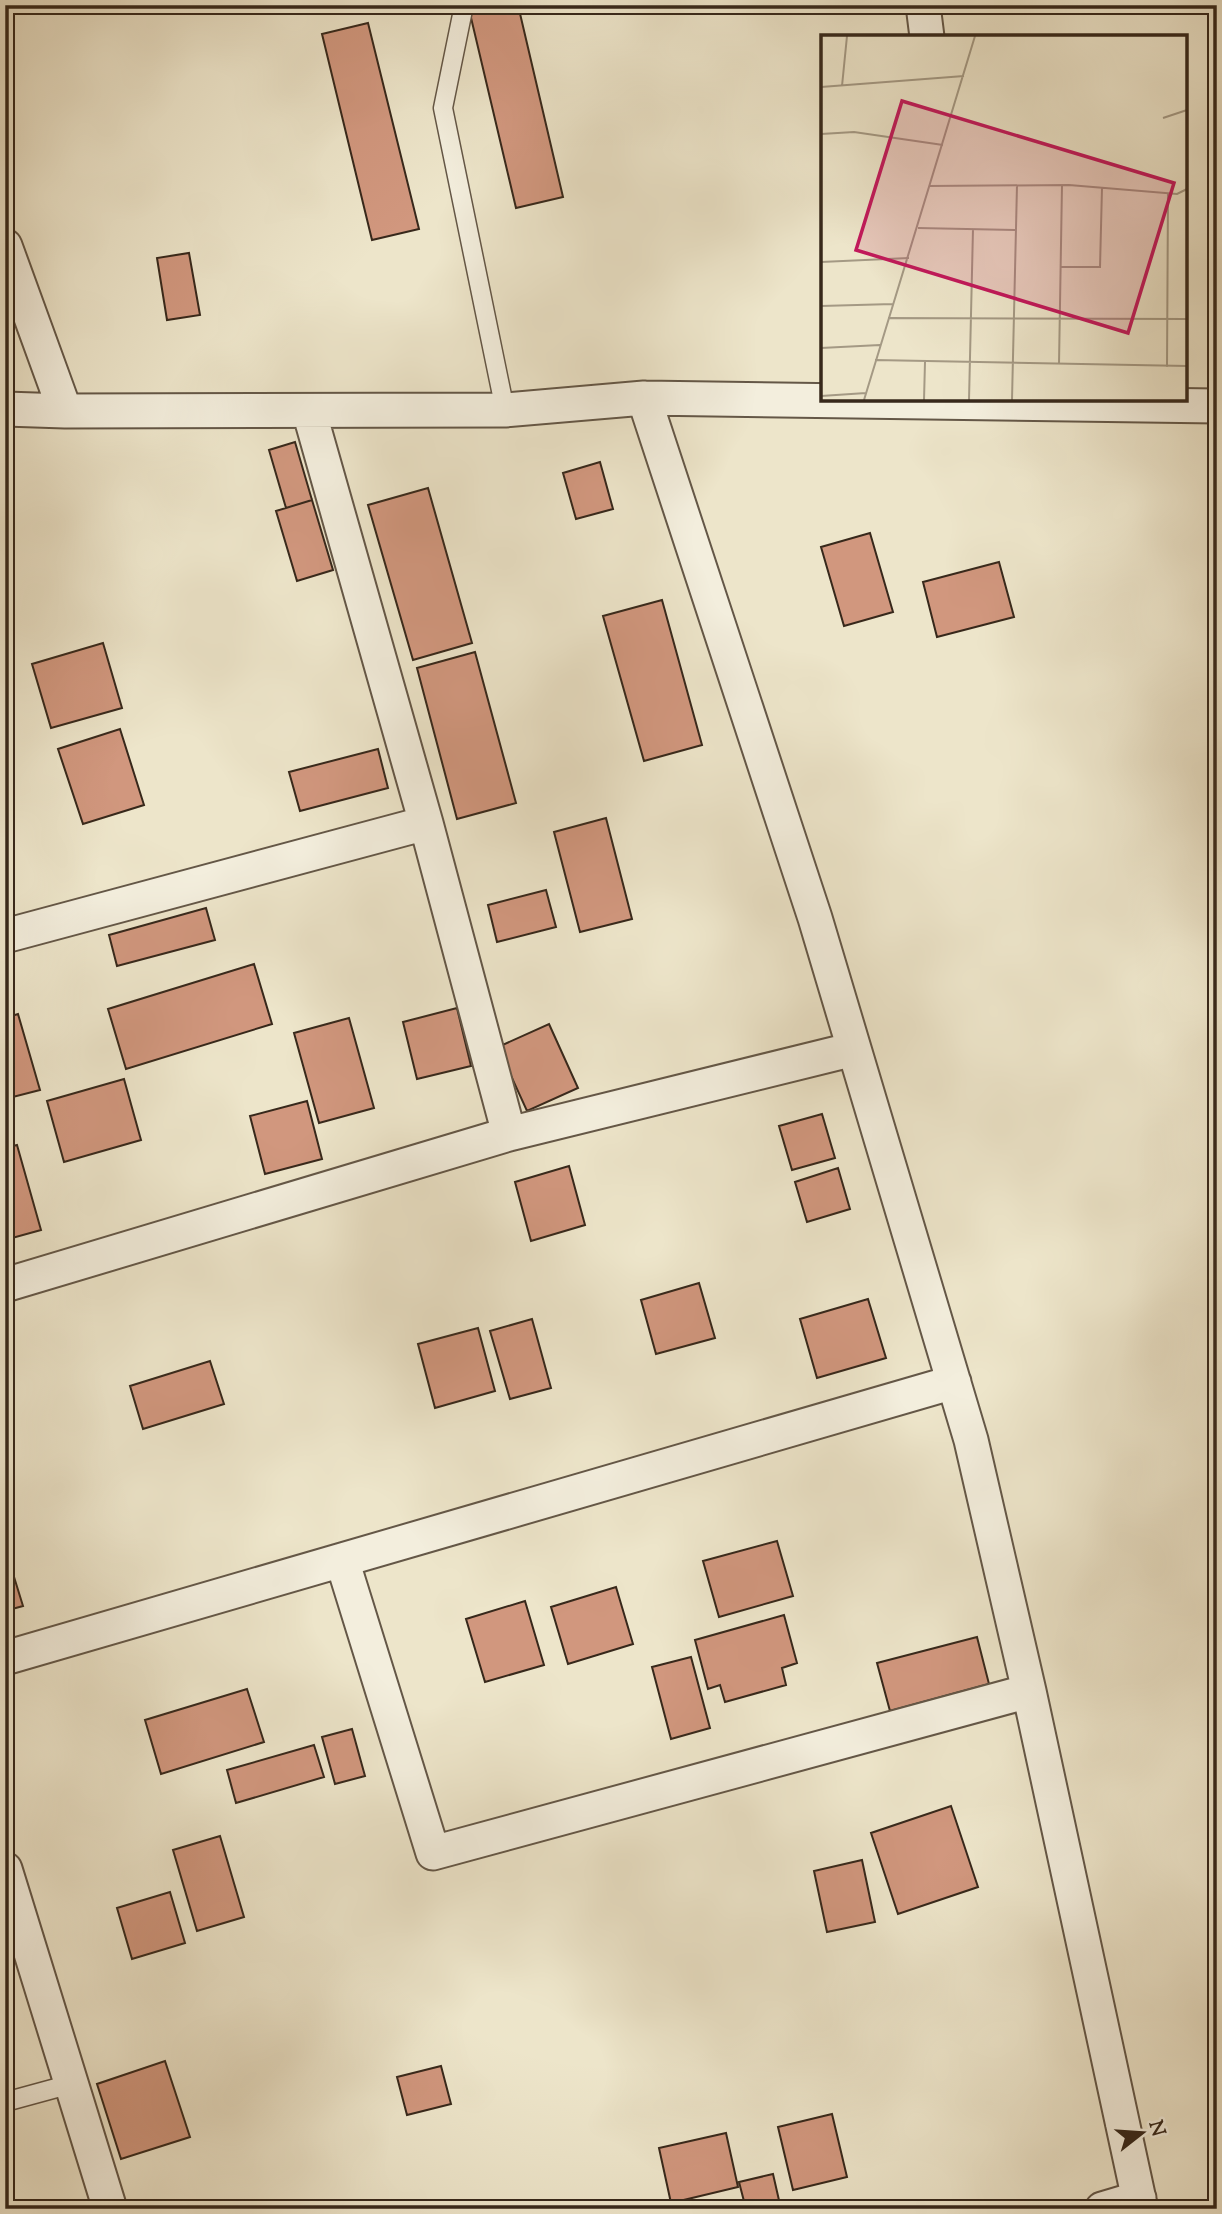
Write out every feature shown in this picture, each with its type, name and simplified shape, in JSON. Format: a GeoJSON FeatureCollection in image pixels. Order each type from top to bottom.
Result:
{"type":"FeatureCollection","features":[{"type":"Feature","properties":{"kind":"street"},"geometry":{"type":"LineString","coordinates":[[923,5],[928,35]]}},
{"type":"Feature","properties":{"kind":"street"},"geometry":{"type":"LineString","coordinates":[[5,246],[65,411]]}},
{"type":"Feature","properties":{"kind":"street"},"geometry":{"type":"LineString","coordinates":[[644,398],[814,918],[971,1440],[1029,1691],[1140,2203],[1102,2209]]}},
{"type":"Feature","properties":{"kind":"street"},"geometry":{"type":"LineString","coordinates":[[5,409],[505,410],[644,398],[821,400]]}},
{"type":"Feature","properties":{"kind":"street"},"geometry":{"type":"LineString","coordinates":[[980,401],[1217,406]]}},
{"type":"Feature","properties":{"kind":"street"},"geometry":{"type":"LineString","coordinates":[[309,411],[426,823],[509,1134]]}},
{"type":"Feature","properties":{"kind":"street"},"geometry":{"type":"LineString","coordinates":[[5,936],[426,823]]}},
{"type":"Feature","properties":{"kind":"street"},"geometry":{"type":"LineString","coordinates":[[5,1285],[509,1134],[854,1049]]}},
{"type":"Feature","properties":{"kind":"street"},"geometry":{"type":"LineString","coordinates":[[5,1658],[954,1382]]}},
{"type":"Feature","properties":{"kind":"street"},"geometry":{"type":"LineString","coordinates":[[342,1560],[433,1853],[1029,1691]]}},
{"type":"Feature","properties":{"kind":"street"},"geometry":{"type":"LineString","coordinates":[[5,1869],[110,2209]]}},
{"type":"Feature","properties":{"kind":"lane"},"geometry":{"type":"LineString","coordinates":[[464,5],[443,108],[505,410]]}},
{"type":"Feature","properties":{"kind":"lane"},"geometry":{"type":"LineString","coordinates":[[5,2102],[71,2084]]}},
{"type":"Feature","properties":{"kind":"building"},"geometry":{"type":"Polygon","coordinates":[[[468,5],[518,5],[563,197],[516,208],[468,5]]]}},
{"type":"Feature","properties":{"kind":"building"},"geometry":{"type":"Polygon","coordinates":[[[368,23],[419,229],[372,240],[322,34],[368,23]]]}},
{"type":"Feature","properties":{"kind":"building"},"geometry":{"type":"Polygon","coordinates":[[[189,253],[200,315],[167,320],[157,258],[189,253]]]}},
{"type":"Feature","properties":{"kind":"building"},"geometry":{"type":"Polygon","coordinates":[[[295,442],[312,500],[286,508],[269,450],[295,442]]]}},
{"type":"Feature","properties":{"kind":"building"},"geometry":{"type":"Polygon","coordinates":[[[600,462],[613,509],[576,519],[563,473],[600,462]]]}},
{"type":"Feature","properties":{"kind":"building"},"geometry":{"type":"Polygon","coordinates":[[[428,488],[472,643],[413,660],[368,505],[428,488]]]}},
{"type":"Feature","properties":{"kind":"building"},"geometry":{"type":"Polygon","coordinates":[[[312,500],[333,570],[297,581],[276,511],[312,500]]]}},
{"type":"Feature","properties":{"kind":"building"},"geometry":{"type":"Polygon","coordinates":[[[870,533],[893,612],[844,626],[821,547],[870,533]]]}},
{"type":"Feature","properties":{"kind":"building"},"geometry":{"type":"Polygon","coordinates":[[[999,562],[1014,617],[937,637],[923,582],[999,562]]]}},
{"type":"Feature","properties":{"kind":"building"},"geometry":{"type":"Polygon","coordinates":[[[662,600],[702,745],[644,761],[603,616],[662,600]]]}},
{"type":"Feature","properties":{"kind":"building"},"geometry":{"type":"Polygon","coordinates":[[[103,643],[122,708],[51,728],[32,664],[103,643]]]}},
{"type":"Feature","properties":{"kind":"building"},"geometry":{"type":"Polygon","coordinates":[[[475,652],[516,803],[457,819],[417,668],[475,652]]]}},
{"type":"Feature","properties":{"kind":"building"},"geometry":{"type":"Polygon","coordinates":[[[120,729],[144,805],[83,824],[58,749],[120,729]]]}},
{"type":"Feature","properties":{"kind":"building"},"geometry":{"type":"Polygon","coordinates":[[[378,749],[388,788],[300,811],[289,772],[378,749]]]}},
{"type":"Feature","properties":{"kind":"building"},"geometry":{"type":"Polygon","coordinates":[[[606,818],[632,919],[580,932],[554,832],[606,818]]]}},
{"type":"Feature","properties":{"kind":"building"},"geometry":{"type":"Polygon","coordinates":[[[546,890],[556,927],[497,942],[488,905],[546,890]]]}},
{"type":"Feature","properties":{"kind":"building"},"geometry":{"type":"Polygon","coordinates":[[[206,908],[215,940],[117,966],[109,935],[206,908]]]}},
{"type":"Feature","properties":{"kind":"building"},"geometry":{"type":"Polygon","coordinates":[[[254,964],[272,1024],[126,1069],[108,1009],[254,964]]]}},
{"type":"Feature","properties":{"kind":"building"},"geometry":{"type":"Polygon","coordinates":[[[457,1008],[471,1066],[417,1079],[403,1022],[457,1008]]]}},
{"type":"Feature","properties":{"kind":"building"},"geometry":{"type":"Polygon","coordinates":[[[18,1014],[40,1090],[5,1099],[5,1018],[18,1014]]]}},
{"type":"Feature","properties":{"kind":"building"},"geometry":{"type":"Polygon","coordinates":[[[349,1018],[374,1108],[319,1123],[294,1033],[349,1018]]]}},
{"type":"Feature","properties":{"kind":"building"},"geometry":{"type":"Polygon","coordinates":[[[549,1024],[578,1088],[527,1111],[498,1047],[549,1024]]]}},
{"type":"Feature","properties":{"kind":"building"},"geometry":{"type":"Polygon","coordinates":[[[124,1079],[141,1140],[64,1162],[47,1101],[124,1079]]]}},
{"type":"Feature","properties":{"kind":"building"},"geometry":{"type":"Polygon","coordinates":[[[307,1101],[322,1159],[265,1174],[250,1116],[307,1101]]]}},
{"type":"Feature","properties":{"kind":"building"},"geometry":{"type":"Polygon","coordinates":[[[822,1114],[835,1158],[792,1170],[779,1126],[822,1114]]]}},
{"type":"Feature","properties":{"kind":"building"},"geometry":{"type":"Polygon","coordinates":[[[17,1145],[41,1230],[5,1240],[5,1148],[17,1145]]]}},
{"type":"Feature","properties":{"kind":"building"},"geometry":{"type":"Polygon","coordinates":[[[569,1166],[585,1225],[531,1241],[515,1182],[569,1166]]]}},
{"type":"Feature","properties":{"kind":"building"},"geometry":{"type":"Polygon","coordinates":[[[838,1168],[850,1209],[807,1222],[795,1182],[838,1168]]]}},
{"type":"Feature","properties":{"kind":"building"},"geometry":{"type":"Polygon","coordinates":[[[699,1283],[715,1338],[656,1354],[641,1300],[699,1283]]]}},
{"type":"Feature","properties":{"kind":"building"},"geometry":{"type":"Polygon","coordinates":[[[868,1299],[886,1358],[817,1378],[800,1319],[868,1299]]]}},
{"type":"Feature","properties":{"kind":"building"},"geometry":{"type":"Polygon","coordinates":[[[532,1319],[551,1388],[510,1399],[490,1331],[532,1319]]]}},
{"type":"Feature","properties":{"kind":"building"},"geometry":{"type":"Polygon","coordinates":[[[478,1328],[495,1391],[435,1408],[418,1344],[478,1328]]]}},
{"type":"Feature","properties":{"kind":"building"},"geometry":{"type":"Polygon","coordinates":[[[210,1361],[224,1404],[143,1429],[130,1386],[210,1361]]]}},
{"type":"Feature","properties":{"kind":"building"},"geometry":{"type":"Polygon","coordinates":[[[777,1541],[793,1596],[719,1617],[703,1561],[777,1541]]]}},
{"type":"Feature","properties":{"kind":"building"},"geometry":{"type":"Polygon","coordinates":[[[5,1552],[23,1606],[5,1611],[5,1552]]]}},
{"type":"Feature","properties":{"kind":"building"},"geometry":{"type":"Polygon","coordinates":[[[616,1587],[633,1644],[568,1664],[551,1607],[616,1587]]]}},
{"type":"Feature","properties":{"kind":"building"},"geometry":{"type":"Polygon","coordinates":[[[525,1601],[544,1665],[485,1682],[466,1619],[525,1601]]]}},
{"type":"Feature","properties":{"kind":"building"},"geometry":{"type":"Polygon","coordinates":[[[784,1615],[797,1663],[782,1668],[786,1685],[725,1702],[720,1685],[708,1689],[695,1640],[784,1615]]]}},
{"type":"Feature","properties":{"kind":"building"},"geometry":{"type":"Polygon","coordinates":[[[977,1637],[989,1684],[890,1711],[877,1663],[977,1637]]]}},
{"type":"Feature","properties":{"kind":"building"},"geometry":{"type":"Polygon","coordinates":[[[691,1657],[710,1728],[671,1739],[652,1667],[691,1657]]]}},
{"type":"Feature","properties":{"kind":"building"},"geometry":{"type":"Polygon","coordinates":[[[247,1689],[264,1742],[161,1774],[145,1720],[247,1689]]]}},
{"type":"Feature","properties":{"kind":"building"},"geometry":{"type":"Polygon","coordinates":[[[352,1729],[365,1776],[335,1784],[322,1737],[352,1729]]]}},
{"type":"Feature","properties":{"kind":"building"},"geometry":{"type":"Polygon","coordinates":[[[314,1745],[324,1777],[236,1803],[227,1770],[314,1745]]]}},
{"type":"Feature","properties":{"kind":"building"},"geometry":{"type":"Polygon","coordinates":[[[951,1806],[978,1887],[898,1914],[871,1833],[951,1806]]]}},
{"type":"Feature","properties":{"kind":"building"},"geometry":{"type":"Polygon","coordinates":[[[220,1836],[244,1917],[197,1931],[173,1850],[220,1836]]]}},
{"type":"Feature","properties":{"kind":"building"},"geometry":{"type":"Polygon","coordinates":[[[862,1860],[875,1922],[827,1932],[814,1871],[862,1860]]]}},
{"type":"Feature","properties":{"kind":"building"},"geometry":{"type":"Polygon","coordinates":[[[170,1892],[185,1943],[132,1959],[117,1908],[170,1892]]]}},
{"type":"Feature","properties":{"kind":"building"},"geometry":{"type":"Polygon","coordinates":[[[165,2061],[190,2137],[121,2159],[97,2084],[165,2061]]]}},
{"type":"Feature","properties":{"kind":"building"},"geometry":{"type":"Polygon","coordinates":[[[441,2066],[451,2104],[407,2115],[397,2077],[441,2066]]]}},
{"type":"Feature","properties":{"kind":"building"},"geometry":{"type":"Polygon","coordinates":[[[832,2114],[847,2177],[793,2190],[778,2127],[832,2114]]]}},
{"type":"Feature","properties":{"kind":"building"},"geometry":{"type":"Polygon","coordinates":[[[726,2133],[738,2187],[671,2203],[659,2148],[726,2133]]]}},
{"type":"Feature","properties":{"kind":"building"},"geometry":{"type":"Polygon","coordinates":[[[773,2174],[781,2209],[746,2209],[739,2182],[773,2174]]]}}]}
